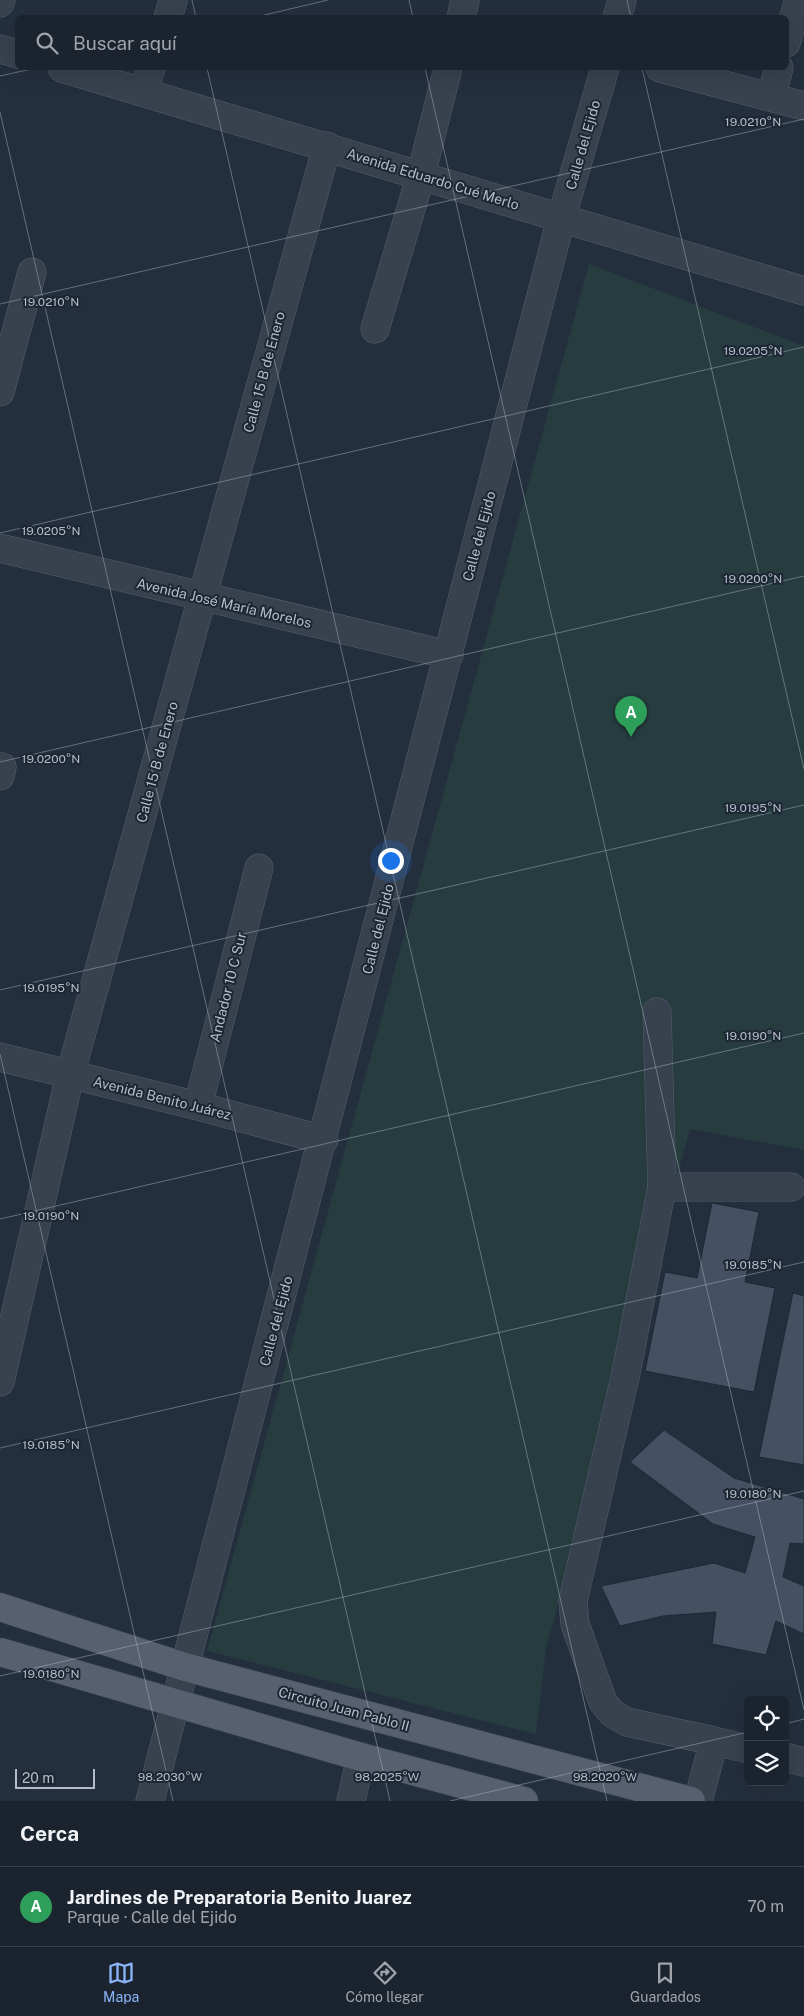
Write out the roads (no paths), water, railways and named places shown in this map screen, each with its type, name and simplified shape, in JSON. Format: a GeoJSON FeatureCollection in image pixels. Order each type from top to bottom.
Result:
{"type":"FeatureCollection","features":[{"type":"Feature","properties":{"kind":"main road","name":"Circuito Juan Pablo II"},"geometry":{"type":"LineString","coordinates":[[0,1607],[185,1667],[691,1801]]}},
{"type":"Feature","properties":{"kind":"main road"},"geometry":{"type":"LineString","coordinates":[[0,1652],[361,1757],[524,1801]]}},
{"type":"Feature","properties":{"kind":"street"},"geometry":{"type":"LineString","coordinates":[[169,15],[173,0]]}},
{"type":"Feature","properties":{"kind":"street"},"geometry":{"type":"LineString","coordinates":[[462,15],[465,0]]}},
{"type":"Feature","properties":{"kind":"street"},"geometry":{"type":"LineString","coordinates":[[618,15],[622,0]]}},
{"type":"Feature","properties":{"kind":"street"},"geometry":{"type":"LineString","coordinates":[[789,32],[799,0]]}},
{"type":"Feature","properties":{"kind":"street"},"geometry":{"type":"LineString","coordinates":[[0,49],[15,53]]}},
{"type":"Feature","properties":{"kind":"street","name":"Avenida Eduardo Cué Merlo"},"geometry":{"type":"LineString","coordinates":[[76,70],[147,80],[327,146],[804,291]]}},
{"type":"Feature","properties":{"kind":"street"},"geometry":{"type":"LineString","coordinates":[[375,329],[421,175],[447,70]]}},
{"type":"Feature","properties":{"kind":"street","name":"Calle del Ejido"},"geometry":{"type":"LineString","coordinates":[[150,1801],[324,1140],[562,219],[604,70]]}},
{"type":"Feature","properties":{"kind":"street"},"geometry":{"type":"LineString","coordinates":[[668,70],[804,106]]}},
{"type":"Feature","properties":{"kind":"street"},"geometry":{"type":"LineString","coordinates":[[771,97],[778,70]]}},
{"type":"Feature","properties":{"kind":"street","name":"Calle 15 B de Enero"},"geometry":{"type":"LineString","coordinates":[[0,1382],[70,1075],[327,146]]}},
{"type":"Feature","properties":{"kind":"street"},"geometry":{"type":"LineString","coordinates":[[0,392],[32,272]]}},
{"type":"Feature","properties":{"kind":"street","name":"Avenida José María Morelos"},"geometry":{"type":"LineString","coordinates":[[0,548],[202,598],[449,655]]}},
{"type":"Feature","properties":{"kind":"street","name":"Andador 10 C Sur"},"geometry":{"type":"LineString","coordinates":[[198,1106],[259,868]]}},
{"type":"Feature","properties":{"kind":"street"},"geometry":{"type":"LineString","coordinates":[[658,1012],[662,1187],[626,1374],[573,1601],[578,1633],[603,1702],[613,1714],[627,1722],[744,1748]]}},
{"type":"Feature","properties":{"kind":"street","name":"Avenida Benito Juárez"},"geometry":{"type":"LineString","coordinates":[[0,1057],[198,1106],[324,1140]]}},
{"type":"Feature","properties":{"kind":"street"},"geometry":{"type":"LineString","coordinates":[[662,1187],[792,1187]]}},
{"type":"Feature","properties":{"kind":"street"},"geometry":{"type":"LineString","coordinates":[[698,1801],[714,1741]]}},
{"type":"Feature","properties":{"kind":"street"},"geometry":{"type":"LineString","coordinates":[[351,1801],[361,1757]]}},
{"type":"Feature","properties":{"kind":"street"},"geometry":{"type":"LineString","coordinates":[[789,1758],[804,1762]]}},
{"type":"Feature","properties":{"kind":"place","name":"Jardines de Preparatoria Benito Juarez"},"geometry":{"type":"Point","coordinates":[631,737]}}]}
